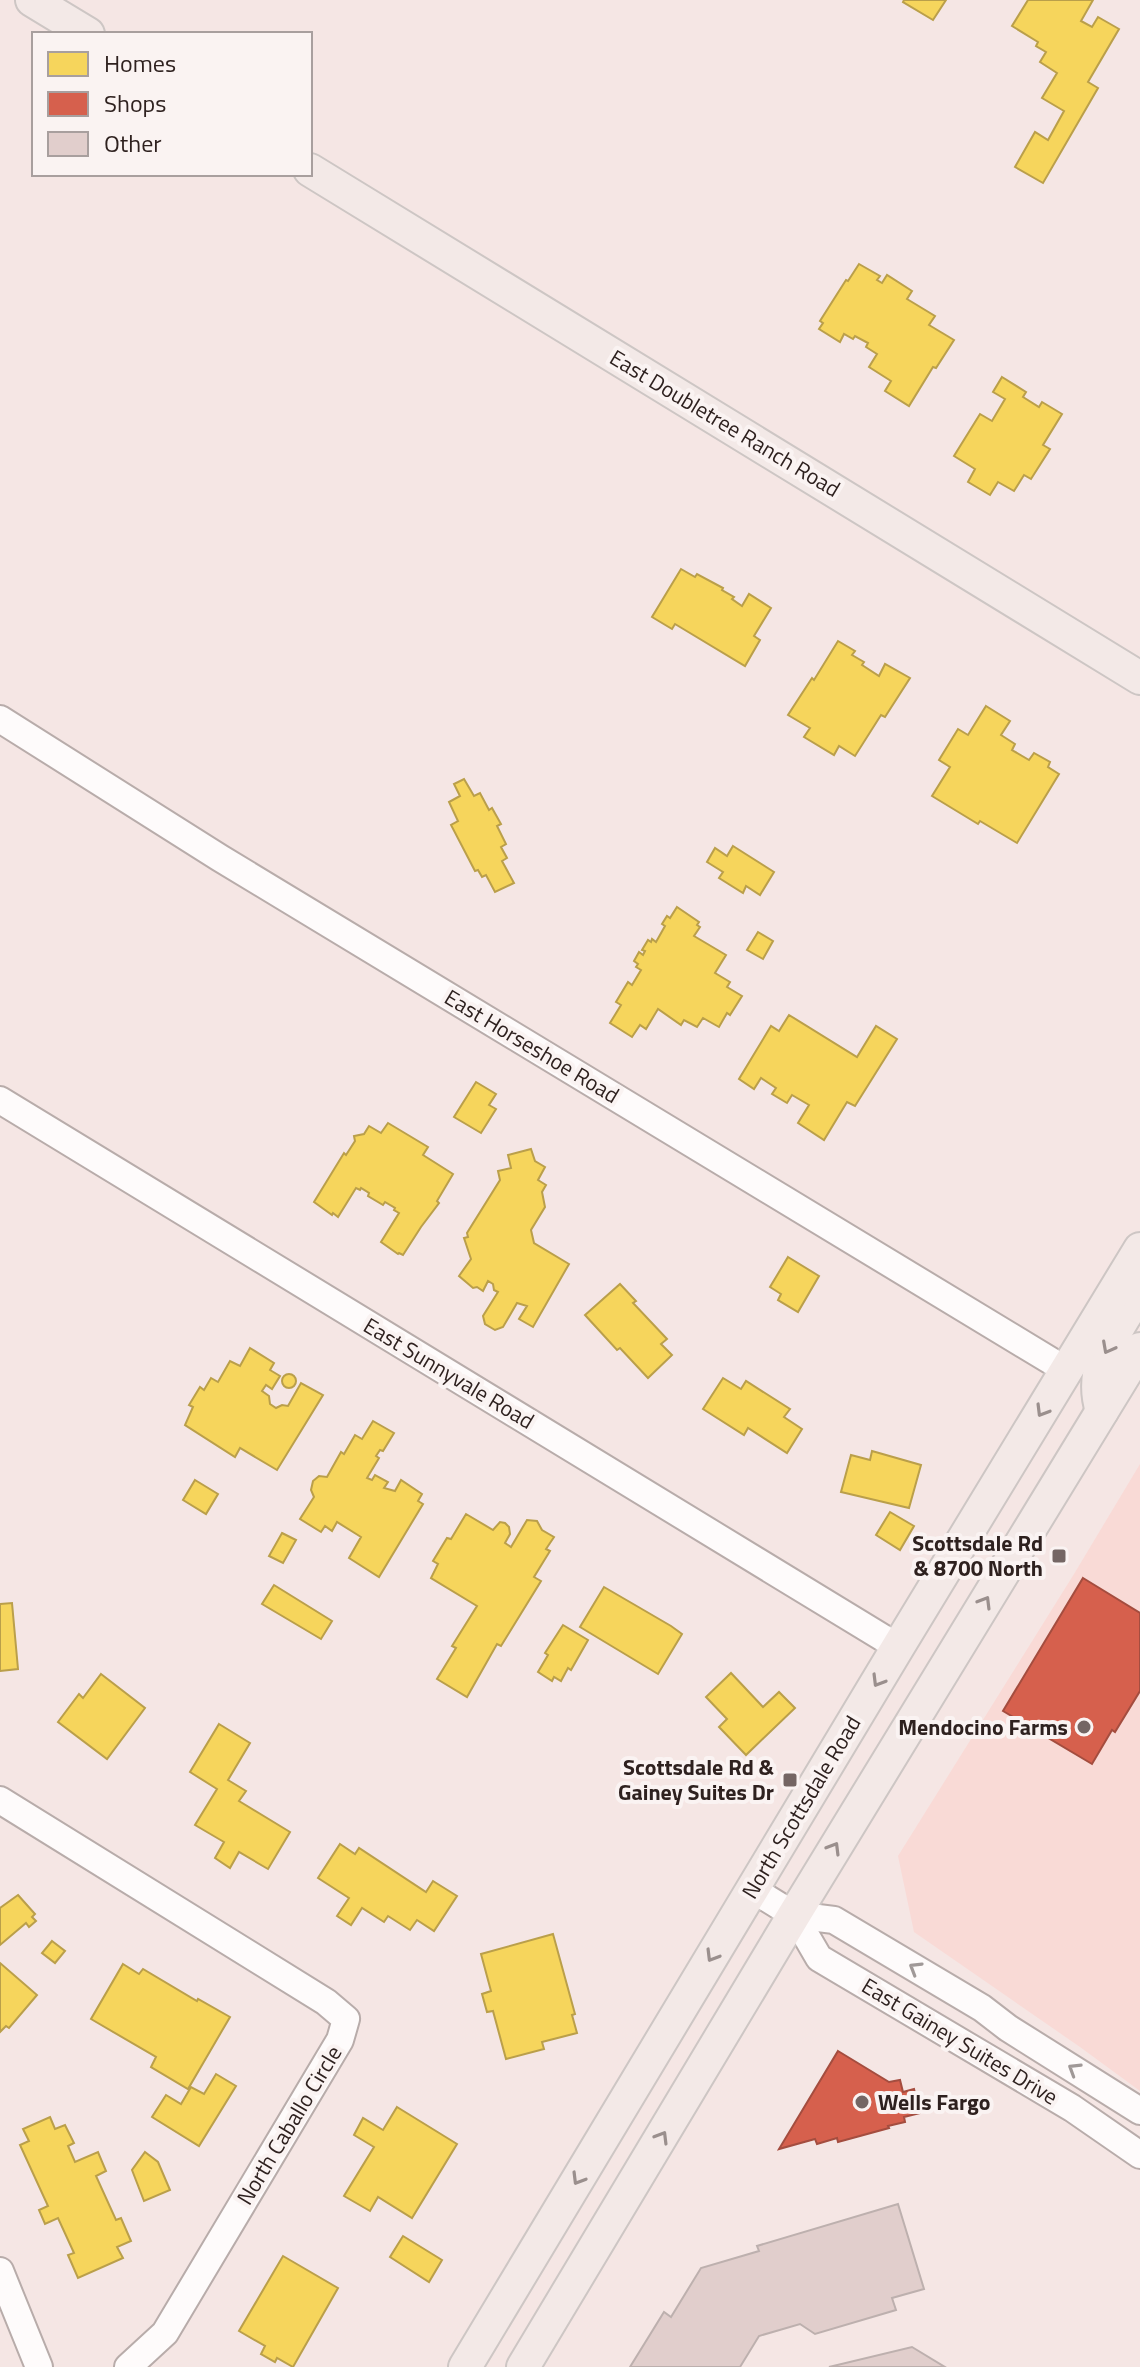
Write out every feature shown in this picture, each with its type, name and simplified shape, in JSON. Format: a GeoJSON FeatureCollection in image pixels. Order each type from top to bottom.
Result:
{"type":"FeatureCollection","features":[{"type":"Feature","properties":{"kind":"main road"},"geometry":{"type":"LineString","coordinates":[[32,0],[85,32]]}},
{"type":"Feature","properties":{"kind":"main road","name":"East Doubletree Ranch Road"},"geometry":{"type":"LineString","coordinates":[[312,171],[1140,678]]}},
{"type":"Feature","properties":{"kind":"main road","name":"North Scottsdale Road"},"geometry":{"type":"LineString","coordinates":[[465,2367],[1140,1249]]}},
{"type":"Feature","properties":{"kind":"main road"},"geometry":{"type":"LineString","coordinates":[[1102,1411],[1096,1389],[1099,1364],[1140,1291]]}},
{"type":"Feature","properties":{"kind":"main road"},"geometry":{"type":"LineString","coordinates":[[523,2367],[794,1915],[1140,1349]]}},
{"type":"Feature","properties":{"kind":"main road"},"geometry":{"type":"LineString","coordinates":[[483,2367],[498,2313]]}},
{"type":"Feature","properties":{"kind":"street","name":"East Horseshoe Road"},"geometry":{"type":"LineString","coordinates":[[0,719],[220,858],[1066,1370]]}},
{"type":"Feature","properties":{"kind":"street","name":"East Sunnyvale Road"},"geometry":{"type":"LineString","coordinates":[[0,1100],[898,1647]]}},
{"type":"Feature","properties":{"kind":"street","name":"North Caballo Circle"},"geometry":{"type":"LineString","coordinates":[[0,1800],[326,2002],[346,2019],[340,2040],[165,2333],[128,2367]]}},
{"type":"Feature","properties":{"kind":"street","name":"East Gainey Suites Drive"},"geometry":{"type":"LineString","coordinates":[[752,1889],[794,1915],[834,1920],[982,2008],[1008,2028],[1140,2111]]}},
{"type":"Feature","properties":{"kind":"street","name":"East Gainey Suites Drive"},"geometry":{"type":"LineString","coordinates":[[794,1915],[819,1958],[1072,2108],[1140,2155]]}},
{"type":"Feature","properties":{"kind":"street"},"geometry":{"type":"LineString","coordinates":[[0,2271],[39,2367]]}},
{"type":"Feature","properties":{"kind":"shaded area"},"geometry":{"type":"Polygon","coordinates":[[[1140,1464],[1140,2091],[914,1932],[898,1856],[1140,1464]]]}},
{"type":"Feature","properties":{"kind":"building: Homes"},"geometry":{"type":"Polygon","coordinates":[[[904,0],[946,0],[933,20],[904,0]]]}},
{"type":"Feature","properties":{"kind":"building: Homes"},"geometry":{"type":"Polygon","coordinates":[[[1028,0],[1093,0],[1081,21],[1092,27],[1098,17],[1119,29],[1088,82],[1098,88],[1043,183],[1015,167],[1035,132],[1048,140],[1064,111],[1042,98],[1057,73],[1040,62],[1046,52],[1036,46],[1038,42],[1012,26],[1028,0]]]}},
{"type":"Feature","properties":{"kind":"building: Homes"},"geometry":{"type":"Polygon","coordinates":[[[859,264],[880,276],[877,280],[882,283],[887,275],[912,291],[907,299],[935,316],[929,325],[954,340],[909,406],[885,391],[891,381],[869,367],[877,354],[866,347],[868,343],[844,334],[840,342],[819,329],[823,323],[820,321],[859,264]]]}},
{"type":"Feature","properties":{"kind":"building: Homes"},"geometry":{"type":"Polygon","coordinates":[[[1002,377],[1026,392],[1023,397],[1039,407],[1042,402],[1062,414],[1043,445],[1050,449],[1031,479],[1024,475],[1014,491],[998,482],[990,495],[968,482],[975,469],[954,456],[980,414],[992,421],[1005,399],[993,392],[1002,377]]]}},
{"type":"Feature","properties":{"kind":"building: Homes"},"geometry":{"type":"Polygon","coordinates":[[[681,569],[723,588],[742,606],[749,594],[771,608],[754,636],[760,640],[745,666],[675,624],[672,629],[652,617],[681,569]]]}},
{"type":"Feature","properties":{"kind":"building: Homes"},"geometry":{"type":"Polygon","coordinates":[[[838,641],[855,651],[852,655],[879,676],[885,664],[910,678],[855,756],[839,746],[834,755],[804,737],[810,728],[788,715],[838,641]]]}},
{"type":"Feature","properties":{"kind":"building: Homes"},"geometry":{"type":"Polygon","coordinates":[[[986,706],[1010,721],[1001,735],[1015,744],[1012,750],[1029,760],[1034,753],[1050,762],[1048,767],[1059,774],[1017,843],[932,796],[950,767],[939,760],[958,729],[968,735],[986,706]]]}},
{"type":"Feature","properties":{"kind":"building: Homes"},"geometry":{"type":"Polygon","coordinates":[[[464,779],[474,796],[480,793],[501,824],[497,826],[506,844],[501,847],[507,858],[502,861],[514,883],[495,892],[486,875],[482,877],[478,870],[475,871],[451,825],[458,821],[449,802],[460,796],[454,784],[464,779]]]}},
{"type":"Feature","properties":{"kind":"building: Homes"},"geometry":{"type":"Polygon","coordinates":[[[733,846],[774,872],[760,895],[746,886],[743,893],[719,878],[723,872],[707,862],[715,848],[727,856],[733,846]]]}},
{"type":"Feature","properties":{"kind":"building: Homes"},"geometry":{"type":"Polygon","coordinates":[[[677,907],[699,922],[697,925],[700,927],[694,936],[726,955],[715,973],[730,982],[727,987],[742,996],[719,1027],[703,1018],[697,1027],[684,1020],[681,1025],[658,1009],[646,1029],[640,1025],[632,1037],[610,1023],[621,1005],[616,1002],[628,982],[632,985],[641,970],[634,961],[639,952],[643,955],[645,951],[642,950],[648,940],[656,942],[665,926],[662,924],[677,907]]]}},
{"type":"Feature","properties":{"kind":"building: Homes"},"geometry":{"type":"Polygon","coordinates":[[[758,932],[773,941],[763,959],[747,950],[758,932]]]}},
{"type":"Feature","properties":{"kind":"building: Homes"},"geometry":{"type":"Polygon","coordinates":[[[789,1015],[857,1057],[876,1026],[897,1039],[855,1106],[847,1102],[824,1140],[798,1123],[809,1105],[792,1095],[787,1103],[772,1094],[776,1088],[761,1078],[754,1089],[739,1079],[771,1026],[779,1031],[789,1015]]]}},
{"type":"Feature","properties":{"kind":"building: Homes"},"geometry":{"type":"Polygon","coordinates":[[[476,1082],[496,1094],[489,1105],[496,1109],[481,1133],[454,1117],[476,1082]]]}},
{"type":"Feature","properties":{"kind":"building: Homes"},"geometry":{"type":"Polygon","coordinates":[[[388,1123],[428,1147],[423,1155],[453,1174],[437,1201],[439,1203],[403,1255],[381,1242],[399,1213],[385,1202],[383,1205],[368,1196],[369,1193],[356,1188],[338,1217],[314,1202],[344,1153],[346,1155],[355,1141],[354,1136],[364,1134],[369,1126],[381,1133],[388,1123]]]}},
{"type":"Feature","properties":{"kind":"building: Homes"},"geometry":{"type":"Polygon","coordinates":[[[531,1149],[535,1161],[545,1167],[538,1180],[546,1185],[542,1192],[545,1207],[531,1230],[534,1243],[569,1264],[533,1327],[519,1319],[527,1306],[517,1303],[503,1327],[495,1330],[485,1324],[483,1316],[498,1292],[493,1284],[488,1281],[483,1291],[473,1288],[459,1276],[471,1259],[464,1238],[468,1237],[467,1233],[500,1180],[498,1171],[511,1168],[508,1155],[531,1149]]]}},
{"type":"Feature","properties":{"kind":"building: Homes"},"geometry":{"type":"Polygon","coordinates":[[[788,1257],[819,1276],[798,1312],[778,1300],[781,1294],[770,1287],[788,1257]]]}},
{"type":"Feature","properties":{"kind":"building: Homes"},"geometry":{"type":"Polygon","coordinates":[[[620,1284],[636,1301],[633,1303],[667,1339],[661,1344],[672,1355],[648,1378],[585,1315],[620,1284]]]}},
{"type":"Feature","properties":{"kind":"building: Homes"},"geometry":{"type":"Polygon","coordinates":[[[250,1348],[274,1363],[270,1370],[280,1376],[272,1389],[266,1385],[262,1391],[276,1408],[288,1406],[301,1383],[323,1395],[277,1470],[240,1448],[235,1457],[185,1425],[193,1407],[189,1405],[200,1387],[204,1390],[211,1378],[218,1382],[230,1361],[240,1366],[250,1348]]]}},
{"type":"Feature","properties":{"kind":"building: Homes"},"geometry":{"type":"Polygon","coordinates":[[[289,1374],[296,1381],[289,1388],[282,1381],[289,1374]]]}},
{"type":"Feature","properties":{"kind":"building: Homes"},"geometry":{"type":"Polygon","coordinates":[[[723,1378],[741,1389],[746,1381],[790,1409],[784,1417],[802,1429],[787,1453],[748,1428],[744,1435],[703,1409],[723,1378]]]}},
{"type":"Feature","properties":{"kind":"building: Homes"},"geometry":{"type":"Polygon","coordinates":[[[373,1421],[394,1433],[383,1451],[380,1450],[376,1456],[379,1458],[367,1478],[372,1480],[375,1475],[388,1482],[384,1488],[395,1491],[401,1480],[422,1494],[418,1501],[423,1504],[379,1577],[349,1558],[361,1537],[337,1522],[332,1531],[325,1526],[321,1532],[300,1519],[314,1497],[311,1490],[313,1481],[319,1476],[327,1477],[341,1452],[344,1454],[355,1435],[362,1439],[373,1421]]]}},
{"type":"Feature","properties":{"kind":"building: Homes"},"geometry":{"type":"Polygon","coordinates":[[[872,1451],[921,1465],[909,1508],[841,1492],[851,1455],[870,1460],[872,1451]]]}},
{"type":"Feature","properties":{"kind":"building: Homes"},"geometry":{"type":"Polygon","coordinates":[[[195,1480],[218,1494],[206,1514],[183,1500],[195,1480]]]}},
{"type":"Feature","properties":{"kind":"building: Homes"},"geometry":{"type":"Polygon","coordinates":[[[890,1512],[914,1526],[900,1550],[876,1535],[890,1512]]]}},
{"type":"Feature","properties":{"kind":"building: Homes"},"geometry":{"type":"Polygon","coordinates":[[[466,1514],[493,1530],[500,1522],[505,1523],[510,1534],[505,1543],[511,1547],[527,1520],[537,1521],[542,1530],[554,1537],[546,1549],[550,1551],[534,1577],[541,1581],[501,1646],[497,1644],[467,1697],[437,1679],[456,1648],[452,1646],[477,1606],[431,1578],[438,1564],[433,1561],[466,1514]]]}},
{"type":"Feature","properties":{"kind":"building: Homes"},"geometry":{"type":"Polygon","coordinates":[[[282,1533],[296,1540],[283,1563],[269,1556],[282,1533]]]}},
{"type":"Feature","properties":{"kind":"building: Homes"},"geometry":{"type":"Polygon","coordinates":[[[274,1585],[332,1621],[321,1639],[262,1604],[274,1585]]]}},
{"type":"Feature","properties":{"kind":"building: Homes"},"geometry":{"type":"Polygon","coordinates":[[[604,1587],[682,1634],[658,1674],[580,1627],[604,1587]]]}},
{"type":"Feature","properties":{"kind":"building: Homes"},"geometry":{"type":"Polygon","coordinates":[[[12,1603],[18,1669],[0,1671],[0,1604],[12,1603]]]}},
{"type":"Feature","properties":{"kind":"building: Homes"},"geometry":{"type":"Polygon","coordinates":[[[563,1625],[588,1640],[571,1670],[568,1668],[561,1681],[554,1677],[552,1681],[538,1672],[548,1655],[545,1653],[563,1625]]]}},
{"type":"Feature","properties":{"kind":"building: Homes"},"geometry":{"type":"Polygon","coordinates":[[[731,1673],[763,1707],[779,1692],[795,1708],[746,1755],[719,1727],[727,1719],[706,1697],[731,1673]]]}},
{"type":"Feature","properties":{"kind":"building: Homes"},"geometry":{"type":"Polygon","coordinates":[[[101,1674],[145,1708],[107,1759],[58,1722],[79,1694],[83,1698],[101,1674]]]}},
{"type":"Feature","properties":{"kind":"building: Homes"},"geometry":{"type":"Polygon","coordinates":[[[219,1724],[250,1743],[228,1780],[246,1791],[239,1801],[290,1832],[268,1869],[239,1852],[230,1868],[215,1858],[224,1842],[195,1825],[217,1789],[190,1772],[219,1724]]]}},
{"type":"Feature","properties":{"kind":"building: Homes"},"geometry":{"type":"Polygon","coordinates":[[[340,1844],[355,1854],[359,1848],[426,1892],[433,1881],[457,1896],[434,1931],[417,1920],[410,1930],[388,1916],[384,1922],[362,1908],[351,1925],[337,1916],[349,1898],[318,1878],[340,1844]]]}},
{"type":"Feature","properties":{"kind":"building: Homes"},"geometry":{"type":"Polygon","coordinates":[[[18,1895],[35,1914],[32,1917],[36,1921],[29,1927],[26,1923],[0,1945],[0,1908],[18,1895]]]}},
{"type":"Feature","properties":{"kind":"building: Homes"},"geometry":{"type":"Polygon","coordinates":[[[553,1934],[575,2014],[572,2015],[577,2033],[542,2042],[544,2049],[506,2059],[493,2011],[487,2012],[482,1994],[491,1991],[481,1954],[553,1934]]]}},
{"type":"Feature","properties":{"kind":"building: Homes"},"geometry":{"type":"Polygon","coordinates":[[[52,1941],[65,1951],[55,1963],[42,1953],[52,1941]]]}},
{"type":"Feature","properties":{"kind":"building: Homes"},"geometry":{"type":"Polygon","coordinates":[[[0,1963],[37,1995],[9,2028],[6,2026],[0,2032],[0,1963]]]}},
{"type":"Feature","properties":{"kind":"building: Homes"},"geometry":{"type":"Polygon","coordinates":[[[123,1964],[139,1974],[143,1969],[230,2017],[188,2089],[151,2067],[156,2057],[91,2019],[123,1964]]]}},
{"type":"Feature","properties":{"kind":"building: Homes"},"geometry":{"type":"Polygon","coordinates":[[[216,2074],[236,2086],[199,2146],[152,2117],[166,2095],[181,2104],[191,2087],[204,2094],[216,2074]]]}},
{"type":"Feature","properties":{"kind":"building: Homes"},"geometry":{"type":"Polygon","coordinates":[[[397,2107],[457,2144],[412,2218],[378,2197],[370,2211],[344,2196],[374,2147],[354,2135],[363,2118],[383,2130],[397,2107]]]}},
{"type":"Feature","properties":{"kind":"building: Homes"},"geometry":{"type":"Polygon","coordinates":[[[50,2117],[55,2129],[65,2125],[74,2143],[68,2146],[75,2162],[98,2152],[106,2171],[96,2176],[116,2220],[121,2218],[131,2241],[117,2247],[123,2258],[78,2278],[68,2255],[74,2253],[58,2218],[45,2224],[39,2210],[48,2206],[20,2145],[29,2141],[23,2129],[50,2117]]]}},
{"type":"Feature","properties":{"kind":"building: Homes"},"geometry":{"type":"Polygon","coordinates":[[[145,2152],[158,2162],[170,2190],[144,2201],[132,2170],[145,2152]]]}},
{"type":"Feature","properties":{"kind":"building: Homes"},"geometry":{"type":"Polygon","coordinates":[[[403,2236],[442,2260],[429,2282],[390,2257],[403,2236]]]}},
{"type":"Feature","properties":{"kind":"building: Homes"},"geometry":{"type":"Polygon","coordinates":[[[283,2256],[338,2288],[293,2367],[261,2354],[265,2346],[239,2331],[283,2256]]]}},
{"type":"Feature","properties":{"kind":"building: Shops"},"geometry":{"type":"Polygon","coordinates":[[[1083,1578],[1140,1613],[1140,1691],[1092,1764],[1003,1711],[1083,1578]]]}},
{"type":"Feature","properties":{"kind":"building: Shops","name":"Wells Fargo"},"geometry":{"type":"Polygon","coordinates":[[[838,2051],[889,2082],[900,2080],[903,2092],[914,2089],[920,2113],[904,2117],[905,2122],[889,2128],[838,2142],[837,2138],[817,2144],[815,2139],[779,2149],[838,2051]]]}},
{"type":"Feature","properties":{"kind":"building: Other"},"geometry":{"type":"Polygon","coordinates":[[[898,2204],[924,2289],[892,2298],[896,2310],[815,2334],[800,2324],[759,2336],[740,2367],[630,2367],[664,2312],[671,2317],[701,2268],[759,2251],[757,2246],[898,2204]]]}},
{"type":"Feature","properties":{"kind":"building: Other"},"geometry":{"type":"Polygon","coordinates":[[[912,2347],[945,2367],[829,2367],[912,2347]]]}},
{"type":"Feature","properties":{"kind":"place","name":"Scottsdale Rd & 8700 North"},"geometry":{"type":"Point","coordinates":[1059,1556]}},
{"type":"Feature","properties":{"kind":"place","name":"Mendocino Farms"},"geometry":{"type":"Point","coordinates":[1084,1727]}},
{"type":"Feature","properties":{"kind":"place","name":"Scottsdale Rd & Gainey Suites Dr"},"geometry":{"type":"Point","coordinates":[790,1780]}},
{"type":"Feature","properties":{"kind":"place","name":"Wells Fargo"},"geometry":{"type":"Point","coordinates":[862,2102]}}]}
